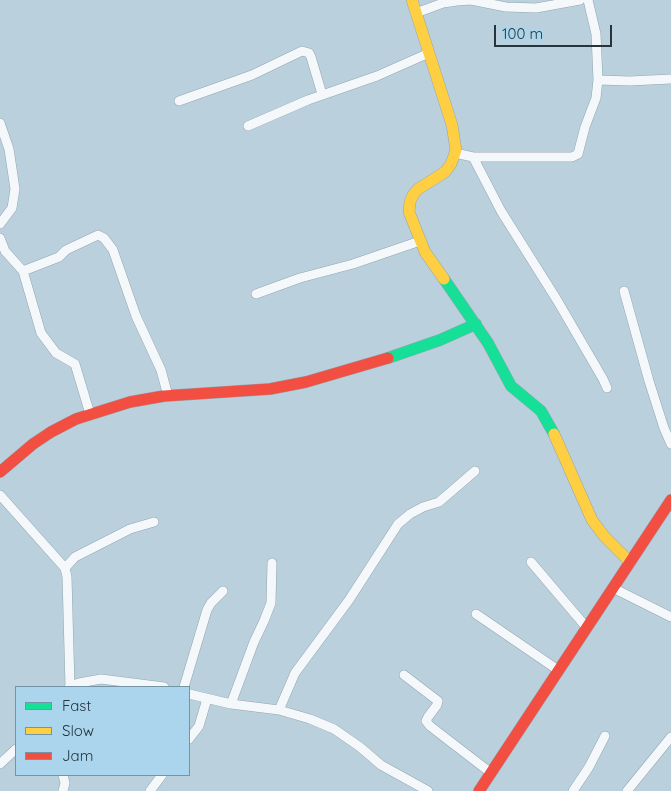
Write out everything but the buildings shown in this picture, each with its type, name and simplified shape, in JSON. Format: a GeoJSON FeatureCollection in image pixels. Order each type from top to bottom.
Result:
{"type":"FeatureCollection","features":[{"type":"Feature","properties":{"kind":"street"},"geometry":{"type":"LineString","coordinates":[[412,0],[456,140],[455,153],[451,164],[445,172],[418,189],[413,195],[409,212],[412,225],[425,252],[476,324],[498,359],[511,386],[541,411],[549,423],[592,520],[604,536],[630,562]]}},
{"type":"Feature","properties":{"kind":"street"},"geometry":{"type":"LineString","coordinates":[[416,12],[443,3],[457,1],[471,0],[506,7],[536,8],[580,0]]}},
{"type":"Feature","properties":{"kind":"street"},"geometry":{"type":"LineString","coordinates":[[455,153],[473,157],[531,158],[576,156],[578,154],[585,127],[596,98],[598,80],[596,34],[588,0]]}},
{"type":"Feature","properties":{"kind":"street"},"geometry":{"type":"LineString","coordinates":[[179,101],[252,75],[302,51],[309,53],[311,57],[322,94]]}},
{"type":"Feature","properties":{"kind":"street"},"geometry":{"type":"LineString","coordinates":[[248,126],[322,94],[377,76],[429,53]]}},
{"type":"Feature","properties":{"kind":"street"},"geometry":{"type":"LineString","coordinates":[[598,80],[671,79]]}},
{"type":"Feature","properties":{"kind":"street"},"geometry":{"type":"LineString","coordinates":[[0,123],[9,149],[15,189],[12,208],[0,224]]}},
{"type":"Feature","properties":{"kind":"street"},"geometry":{"type":"LineString","coordinates":[[473,157],[501,211],[557,300],[607,388]]}},
{"type":"Feature","properties":{"kind":"street"},"geometry":{"type":"LineString","coordinates":[[23,271],[59,258],[66,250],[98,235],[104,238],[113,250],[136,316],[161,370],[168,396]]}},
{"type":"Feature","properties":{"kind":"street"},"geometry":{"type":"LineString","coordinates":[[0,238],[5,251],[23,271],[41,333],[56,353],[75,364],[90,414]]}},
{"type":"Feature","properties":{"kind":"street"},"geometry":{"type":"LineString","coordinates":[[256,294],[300,278],[354,264],[420,241]]}},
{"type":"Feature","properties":{"kind":"street"},"geometry":{"type":"LineString","coordinates":[[624,291],[649,382],[671,444]]}},
{"type":"Feature","properties":{"kind":"street"},"geometry":{"type":"LineString","coordinates":[[0,472],[32,444],[76,419],[90,414],[130,402],[168,396],[270,389],[306,382],[411,351],[476,324]]}},
{"type":"Feature","properties":{"kind":"street"},"geometry":{"type":"LineString","coordinates":[[279,710],[295,672],[349,600],[398,524],[410,514],[423,507],[440,502],[475,471]]}},
{"type":"Feature","properties":{"kind":"street"},"geometry":{"type":"LineString","coordinates":[[0,495],[66,568],[69,686]]}},
{"type":"Feature","properties":{"kind":"street"},"geometry":{"type":"LineString","coordinates":[[479,791],[671,500]]}},
{"type":"Feature","properties":{"kind":"street"},"geometry":{"type":"LineString","coordinates":[[66,568],[75,557],[130,528],[154,522]]}},
{"type":"Feature","properties":{"kind":"street"},"geometry":{"type":"LineString","coordinates":[[531,562],[587,628]]}},
{"type":"Feature","properties":{"kind":"street"},"geometry":{"type":"LineString","coordinates":[[231,704],[271,603],[272,563]]}},
{"type":"Feature","properties":{"kind":"street"},"geometry":{"type":"LineString","coordinates":[[613,588],[671,617]]}},
{"type":"Feature","properties":{"kind":"street"},"geometry":{"type":"LineString","coordinates":[[184,686],[207,610],[222,591]]}},
{"type":"Feature","properties":{"kind":"street"},"geometry":{"type":"LineString","coordinates":[[476,614],[558,670]]}},
{"type":"Feature","properties":{"kind":"street"},"geometry":{"type":"LineString","coordinates":[[404,675],[438,701],[426,722],[491,773]]}},
{"type":"Feature","properties":{"kind":"street"},"geometry":{"type":"LineString","coordinates":[[72,686],[102,679],[156,686]]}},
{"type":"Feature","properties":{"kind":"street"},"geometry":{"type":"LineString","coordinates":[[190,694],[231,704],[279,710],[310,719],[334,729],[360,747],[381,765],[428,791]]}},
{"type":"Feature","properties":{"kind":"street"},"geometry":{"type":"LineString","coordinates":[[190,738],[199,726],[207,699]]}},
{"type":"Feature","properties":{"kind":"street"},"geometry":{"type":"LineString","coordinates":[[573,791],[589,767],[605,736]]}},
{"type":"Feature","properties":{"kind":"street"},"geometry":{"type":"LineString","coordinates":[[627,791],[671,737]]}},
{"type":"Feature","properties":{"kind":"street"},"geometry":{"type":"LineString","coordinates":[[0,764],[15,751]]}},
{"type":"Feature","properties":{"kind":"street"},"geometry":{"type":"LineString","coordinates":[[63,776],[65,783],[63,791]]}},
{"type":"Feature","properties":{"kind":"street"},"geometry":{"type":"LineString","coordinates":[[150,791],[161,776]]}},
{"type":"Feature","properties":{"kind":"traffic: fast"},"geometry":{"type":"LineString","coordinates":[[444,279],[488,343],[511,386],[541,411],[554,434]]}},
{"type":"Feature","properties":{"kind":"traffic: fast"},"geometry":{"type":"LineString","coordinates":[[388,358],[440,340],[476,324]]}},
{"type":"Feature","properties":{"kind":"traffic: slow"},"geometry":{"type":"LineString","coordinates":[[412,0],[452,125],[456,150],[451,164],[445,172],[418,189],[413,195],[409,212],[425,252],[444,279]]}},
{"type":"Feature","properties":{"kind":"traffic: slow"},"geometry":{"type":"LineString","coordinates":[[554,434],[592,520],[604,536],[630,562]]}},
{"type":"Feature","properties":{"kind":"traffic: jam"},"geometry":{"type":"LineString","coordinates":[[0,472],[33,444],[51,432],[76,419],[130,402],[164,396],[270,389],[306,382],[388,358]]}},
{"type":"Feature","properties":{"kind":"traffic: jam"},"geometry":{"type":"LineString","coordinates":[[479,791],[671,500]]}}]}
